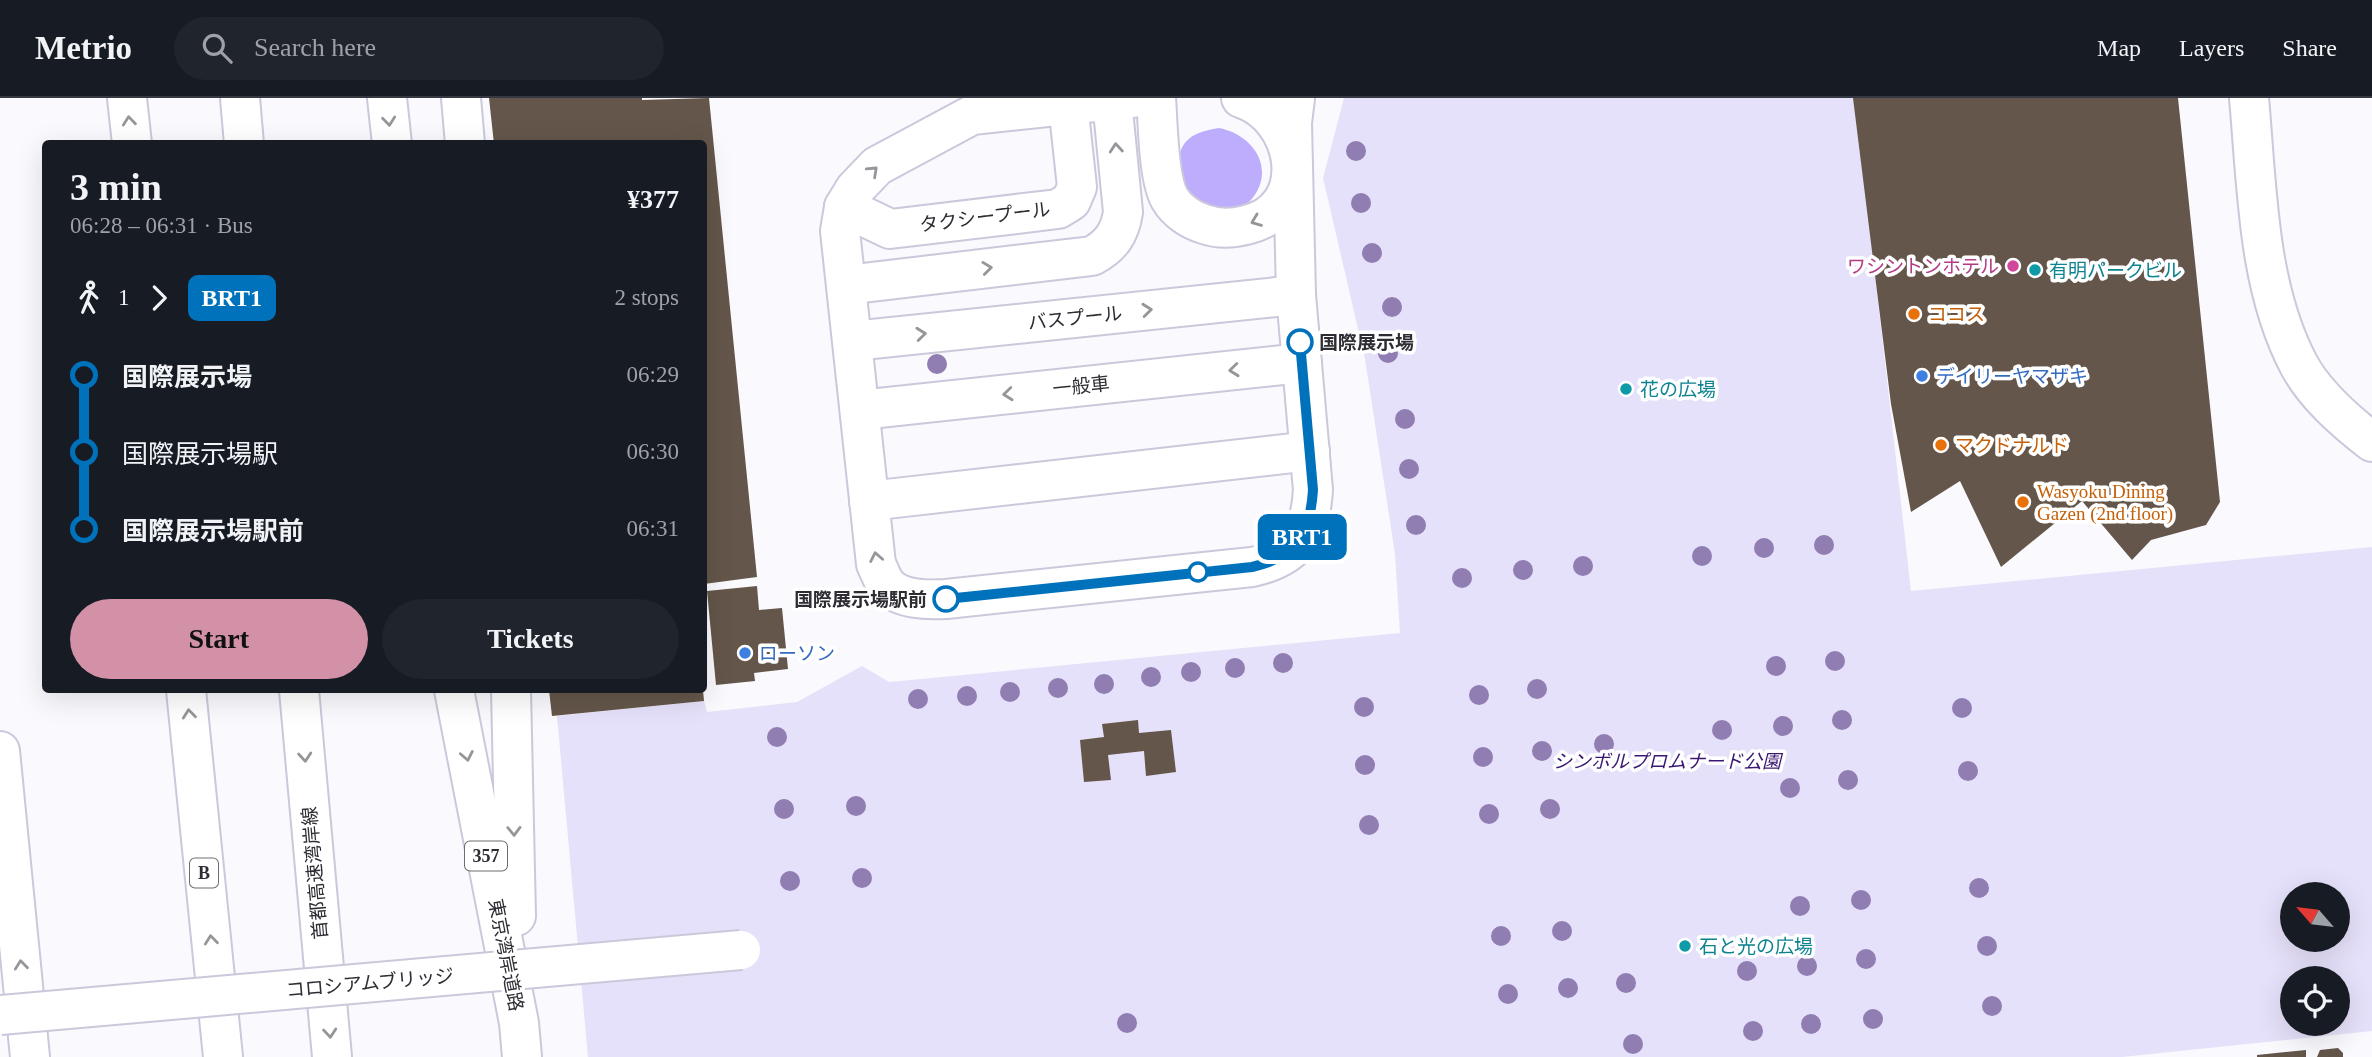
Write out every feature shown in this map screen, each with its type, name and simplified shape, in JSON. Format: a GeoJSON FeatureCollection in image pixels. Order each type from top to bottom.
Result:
{"type":"FeatureCollection","features":[{"type":"Feature","properties":{"kind":"main road"},"geometry":{"type":"LineString","coordinates":[[127,98],[132,140]]}},
{"type":"Feature","properties":{"kind":"main road"},"geometry":{"type":"LineString","coordinates":[[240,98],[244,140]]}},
{"type":"Feature","properties":{"kind":"main road"},"geometry":{"type":"LineString","coordinates":[[260,98],[263,140]]}},
{"type":"Feature","properties":{"kind":"main road"},"geometry":{"type":"LineString","coordinates":[[387,98],[392,140]]}},
{"type":"Feature","properties":{"kind":"main road"},"geometry":{"type":"LineString","coordinates":[[461,98],[466,140]]}},
{"type":"Feature","properties":{"kind":"main road"},"geometry":{"type":"LineString","coordinates":[[1156,98],[1161,164],[1170,199],[1182,212],[1197,222],[1216,228],[1236,228],[1258,223],[1271,215],[1287,192],[1293,169],[1289,148],[1282,133],[1263,109],[1241,98]]}},
{"type":"Feature","properties":{"kind":"main road"},"geometry":{"type":"LineString","coordinates":[[846,285],[1092,256],[1103,250],[1114,240],[1121,226],[1123,212],[1122,99],[972,115],[877,166],[855,189],[844,207],[840,231],[876,564],[887,586],[927,600],[1252,567],[1271,562],[1296,546],[1306,531],[1312,512],[1310,451],[1296,295],[1292,122],[1295,98]]}},
{"type":"Feature","properties":{"kind":"main road"},"geometry":{"type":"LineString","coordinates":[[2249,98],[2261,232],[2279,317],[2300,366],[2317,390],[2356,430],[2372,442]]}},
{"type":"Feature","properties":{"kind":"main road","name":"タクシープール"},"geometry":{"type":"LineString","coordinates":[[844,207],[890,229],[1058,209],[1071,201],[1077,187],[1068,104]]}},
{"type":"Feature","properties":{"kind":"main road","name":"バスプール"},"geometry":{"type":"LineString","coordinates":[[853,341],[1296,295]]}},
{"type":"Feature","properties":{"kind":"main road","name":"一般車"},"geometry":{"type":"LineString","coordinates":[[860,410],[1302,363]]}},
{"type":"Feature","properties":{"kind":"main road"},"geometry":{"type":"LineString","coordinates":[[869,500],[1310,451]]}},
{"type":"Feature","properties":{"kind":"main road","name":"B"},"geometry":{"type":"LineString","coordinates":[[186,693],[223,1057]]}},
{"type":"Feature","properties":{"kind":"main road","name":"首都高速湾岸線"},"geometry":{"type":"LineString","coordinates":[[299,693],[332,1057]]}},
{"type":"Feature","properties":{"kind":"main road","name":"東京湾岸道路"},"geometry":{"type":"LineString","coordinates":[[455,693],[521,1040]]}},
{"type":"Feature","properties":{"kind":"main road","name":"357"},"geometry":{"type":"LineString","coordinates":[[510,693],[521,1040]]}},
{"type":"Feature","properties":{"kind":"main road"},"geometry":{"type":"LineString","coordinates":[[0,751],[30,1057]]}},
{"type":"Feature","properties":{"kind":"main road","name":"コロシアムブリッジ"},"geometry":{"type":"LineString","coordinates":[[0,1015],[741,950]]}},
{"type":"Feature","properties":{"kind":"main road"},"geometry":{"type":"LineString","coordinates":[[0,1029],[6,1057]]}},
{"type":"Feature","properties":{"kind":"green space","name":"シンボルプロムナード公園"},"geometry":{"type":"Polygon","coordinates":[[[1344,98],[1855,98],[1911,591],[2372,547],[2372,1031],[2350,1033],[2350,966],[2280,966],[2280,1036],[2324,1036],[2122,1057],[588,1057],[557,716],[704,701],[707,712],[797,702],[862,666],[889,682],[1400,633],[1395,554],[1365,359],[1323,178],[1344,98]]]}},
{"type":"Feature","properties":{"kind":"shaded area"},"geometry":{"type":"Polygon","coordinates":[[[1219,128],[1243,138],[1252,146],[1262,167],[1258,190],[1250,201],[1221,216],[1182,198],[1179,172],[1181,151],[1185,143],[1203,131],[1219,128]]]}},
{"type":"Feature","properties":{"kind":"building"},"geometry":{"type":"Polygon","coordinates":[[[489,98],[709,98],[757,577],[707,584],[707,140],[494,140],[489,98]]]}},
{"type":"Feature","properties":{"kind":"building","name":"有明パークビル"},"geometry":{"type":"Polygon","coordinates":[[[1853,98],[2178,98],[2220,502],[2206,525],[2151,540],[2132,560],[2082,501],[2001,567],[1960,481],[1911,512],[1891,404],[1853,98]]]}},
{"type":"Feature","properties":{"kind":"building"},"geometry":{"type":"Polygon","coordinates":[[[757,586],[759,610],[782,608],[788,669],[754,673],[755,681],[716,685],[707,591],[757,586]]]}},
{"type":"Feature","properties":{"kind":"building"},"geometry":{"type":"Polygon","coordinates":[[[549,693],[703,693],[704,701],[552,716],[549,693]]]}},
{"type":"Feature","properties":{"kind":"building"},"geometry":{"type":"Polygon","coordinates":[[[1138,720],[1139,733],[1171,730],[1176,772],[1146,776],[1144,751],[1108,755],[1111,780],[1084,782],[1080,740],[1104,737],[1102,724],[1138,720]]]}},
{"type":"Feature","properties":{"kind":"building"},"geometry":{"type":"Polygon","coordinates":[[[2338,1048],[2343,1057],[2317,1057],[2320,1050],[2338,1048]]]}},
{"type":"Feature","properties":{"kind":"building"},"geometry":{"type":"Polygon","coordinates":[[[2306,1050],[2306,1057],[2257,1057],[2257,1055],[2306,1050]]]}},
{"type":"Feature","properties":{"kind":"bus line","name":"BRT1"},"geometry":{"type":"LineString","coordinates":[[946,599],[1252,567],[1284,556],[1296,546],[1306,531],[1312,512],[1313,490],[1300,342]]}},
{"type":"Feature","properties":{"kind":"place","name":"ワシントンホテル"},"geometry":{"type":"Point","coordinates":[2013,266]}},
{"type":"Feature","properties":{"kind":"place","name":"有明パークビル"},"geometry":{"type":"Point","coordinates":[2035,270]}},
{"type":"Feature","properties":{"kind":"place","name":"ココス"},"geometry":{"type":"Point","coordinates":[1914,314]}},
{"type":"Feature","properties":{"kind":"place","name":"国際展示場"},"geometry":{"type":"Point","coordinates":[1300,342]}},
{"type":"Feature","properties":{"kind":"place","name":"デイリーヤマザキ"},"geometry":{"type":"Point","coordinates":[1922,376]}},
{"type":"Feature","properties":{"kind":"place","name":"花の広場"},"geometry":{"type":"Point","coordinates":[1626,389]}},
{"type":"Feature","properties":{"kind":"place","name":"マクドナルド"},"geometry":{"type":"Point","coordinates":[1941,445]}},
{"type":"Feature","properties":{"kind":"place","name":"Wasyoku Dining Gazen (2nd floor)"},"geometry":{"type":"Point","coordinates":[2023,502]}},
{"type":"Feature","properties":{"kind":"place","name":"国際展示場駅前"},"geometry":{"type":"Point","coordinates":[946,599]}},
{"type":"Feature","properties":{"kind":"place","name":"ローソン"},"geometry":{"type":"Point","coordinates":[745,653]}},
{"type":"Feature","properties":{"kind":"place","name":"石と光の広場"},"geometry":{"type":"Point","coordinates":[1685,946]}}]}
